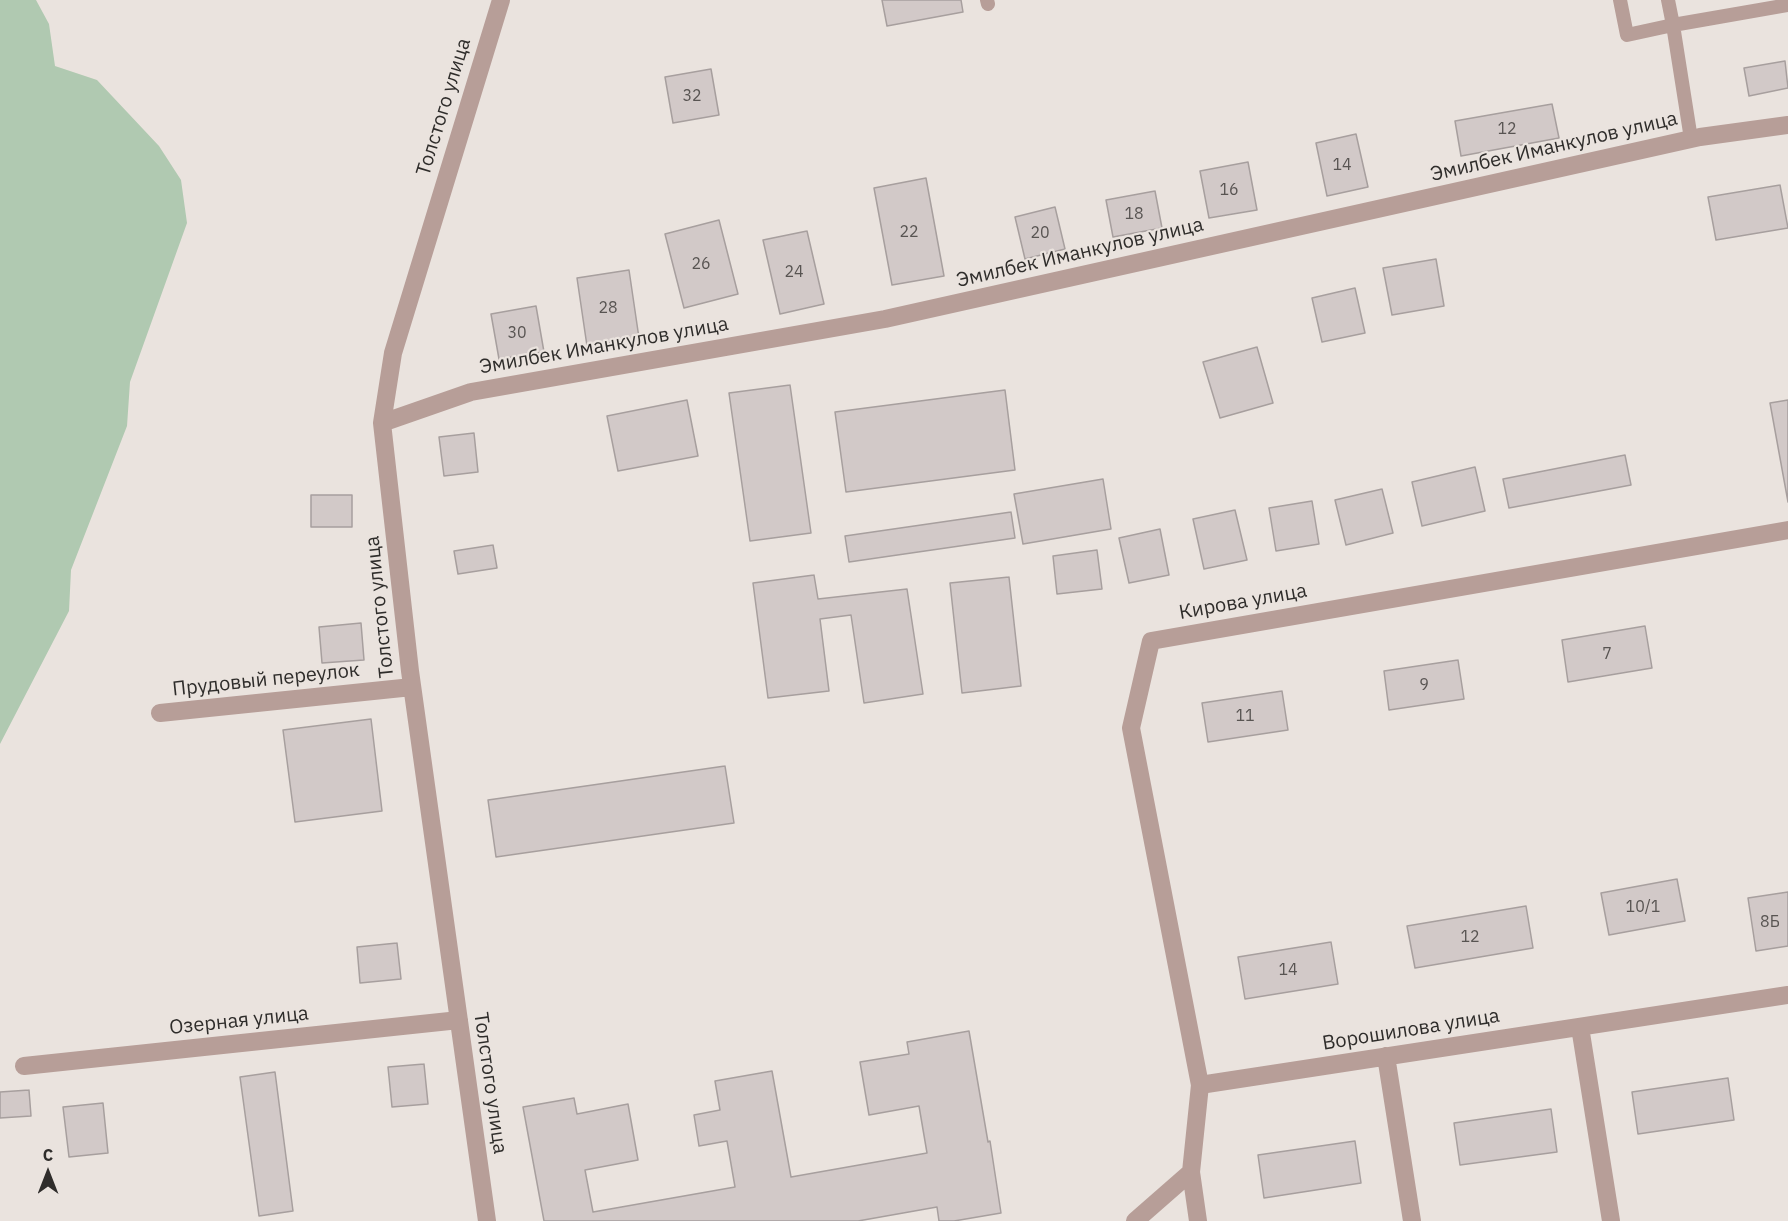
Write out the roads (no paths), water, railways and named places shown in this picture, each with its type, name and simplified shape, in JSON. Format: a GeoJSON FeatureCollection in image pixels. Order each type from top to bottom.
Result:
{"type":"FeatureCollection","features":[{"type":"Feature","properties":{"kind":"street","name":"Толстого улица"},"geometry":{"type":"LineString","coordinates":[[487,1221],[412,687],[382,423],[393,353],[501,0]]}},
{"type":"Feature","properties":{"kind":"street","name":"Эмилбек Иманкулов улица"},"geometry":{"type":"LineString","coordinates":[[382,423],[471,392],[885,319],[1691,139],[1788,125]]}},
{"type":"Feature","properties":{"kind":"street","name":"Кирова улица"},"geometry":{"type":"LineString","coordinates":[[1200,1085],[1131,728],[1151,641],[1788,530]]}},
{"type":"Feature","properties":{"kind":"street","name":"Прудовый переулок"},"geometry":{"type":"LineString","coordinates":[[160,713],[412,687]]}},
{"type":"Feature","properties":{"kind":"street","name":"Ворошилова улица"},"geometry":{"type":"LineString","coordinates":[[1200,1085],[1788,995]]}},
{"type":"Feature","properties":{"kind":"street","name":"Озерная улица"},"geometry":{"type":"LineString","coordinates":[[24,1066],[459,1020]]}},
{"type":"Feature","properties":{"kind":"street"},"geometry":{"type":"LineString","coordinates":[[1580,1027],[1611,1221]]}},
{"type":"Feature","properties":{"kind":"street"},"geometry":{"type":"LineString","coordinates":[[1386,1056],[1412,1221]]}},
{"type":"Feature","properties":{"kind":"street"},"geometry":{"type":"LineString","coordinates":[[1198,1221],[1191,1172],[1200,1085]]}},
{"type":"Feature","properties":{"kind":"street"},"geometry":{"type":"LineString","coordinates":[[1135,1221],[1191,1172]]}},
{"type":"Feature","properties":{"kind":"lane"},"geometry":{"type":"LineString","coordinates":[[1620,0],[1627,35],[1788,5]]}},
{"type":"Feature","properties":{"kind":"lane"},"geometry":{"type":"LineString","coordinates":[[1668,0],[1691,139]]}}]}
